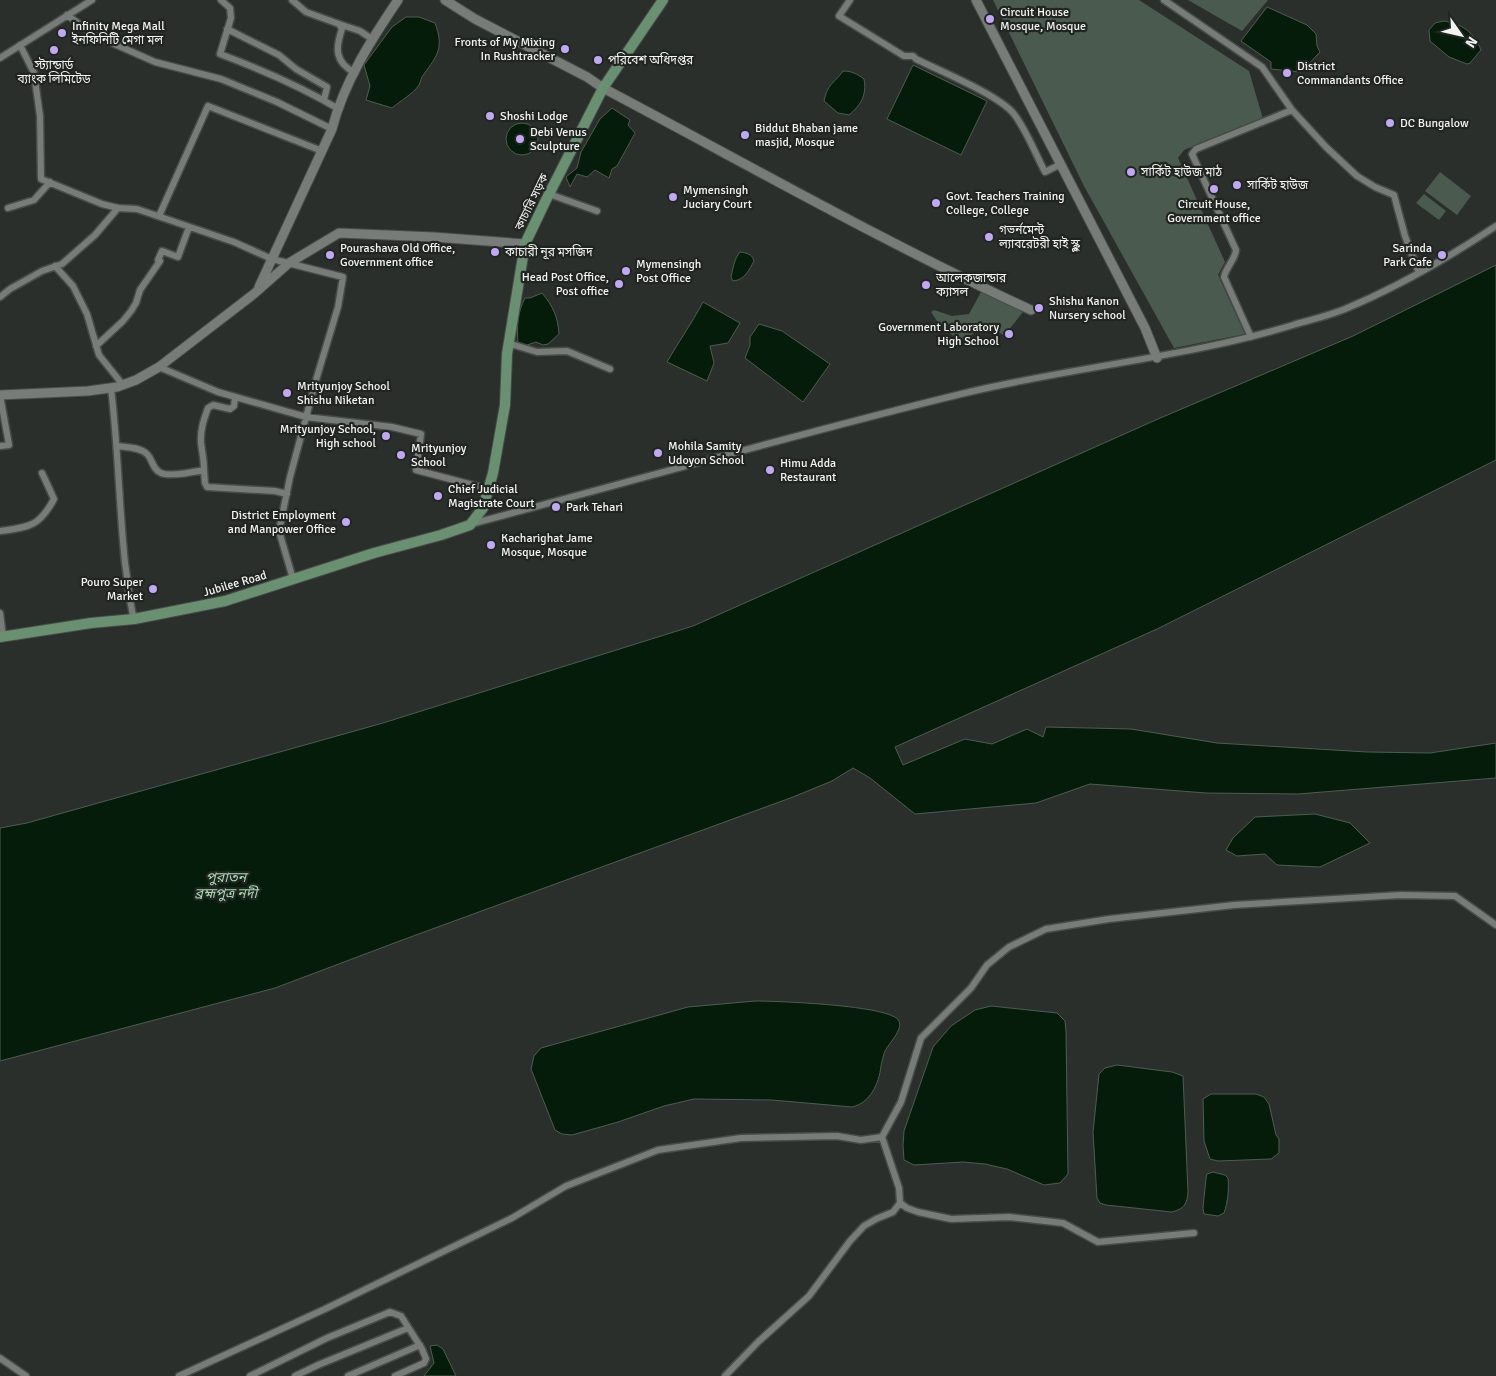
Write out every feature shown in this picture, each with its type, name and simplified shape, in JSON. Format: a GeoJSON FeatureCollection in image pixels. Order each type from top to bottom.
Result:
{"type":"FeatureCollection","features":[{"type":"Feature","properties":{"kind":"main road","name":"কাচারি সড়ক"},"geometry":{"type":"LineString","coordinates":[[470,525],[483,508],[506,405],[508,343],[525,244],[604,88],[663,0]]}},
{"type":"Feature","properties":{"kind":"main road","name":"Jubilee Road"},"geometry":{"type":"LineString","coordinates":[[2,637],[91,623],[134,620],[225,601],[470,525]]}},
{"type":"Feature","properties":{"kind":"street"},"geometry":{"type":"LineString","coordinates":[[0,58],[92,0]]}},
{"type":"Feature","properties":{"kind":"street"},"geometry":{"type":"LineString","coordinates":[[221,0],[230,8],[231,18],[220,54],[258,69],[337,108]]}},
{"type":"Feature","properties":{"kind":"street"},"geometry":{"type":"LineString","coordinates":[[292,0],[306,12],[360,31],[372,39]]}},
{"type":"Feature","properties":{"kind":"street"},"geometry":{"type":"LineString","coordinates":[[256,293],[332,129],[337,108],[372,39],[398,0]]}},
{"type":"Feature","properties":{"kind":"street"},"geometry":{"type":"LineString","coordinates":[[445,0],[475,20],[587,77],[604,88],[847,219],[962,278],[1031,310]]}},
{"type":"Feature","properties":{"kind":"street"},"geometry":{"type":"LineString","coordinates":[[850,0],[839,16],[904,56],[913,56],[1004,104],[1013,113],[1045,172],[1061,164]]}},
{"type":"Feature","properties":{"kind":"street"},"geometry":{"type":"LineString","coordinates":[[976,0],[1145,328],[1157,358]]}},
{"type":"Feature","properties":{"kind":"street"},"geometry":{"type":"LineString","coordinates":[[1164,0],[1262,68],[1292,110],[1326,147],[1357,176],[1375,187],[1394,195],[1405,236],[1419,273]]}},
{"type":"Feature","properties":{"kind":"street"},"geometry":{"type":"LineString","coordinates":[[67,15],[94,35],[155,62],[220,78],[277,102],[332,129]]}},
{"type":"Feature","properties":{"kind":"street"},"geometry":{"type":"LineString","coordinates":[[339,24],[342,29],[337,46],[338,55],[343,65],[355,73]]}},
{"type":"Feature","properties":{"kind":"street"},"geometry":{"type":"LineString","coordinates":[[227,29],[278,55],[296,70],[327,87],[324,100]]}},
{"type":"Feature","properties":{"kind":"street"},"geometry":{"type":"LineString","coordinates":[[20,45],[34,73],[40,116],[42,179],[102,204],[118,208],[137,209],[234,242],[272,259],[343,277],[338,307],[306,417],[279,531],[293,579]]}},
{"type":"Feature","properties":{"kind":"street"},"geometry":{"type":"LineString","coordinates":[[159,216],[208,106],[322,151]]}},
{"type":"Feature","properties":{"kind":"street"},"geometry":{"type":"LineString","coordinates":[[1251,337],[1224,277],[1225,272],[1236,255],[1236,250],[1192,154],[1196,149],[1292,110]]}},
{"type":"Feature","properties":{"kind":"street"},"geometry":{"type":"LineString","coordinates":[[8,208],[34,200],[50,182]]}},
{"type":"Feature","properties":{"kind":"street"},"geometry":{"type":"LineString","coordinates":[[549,194],[597,211]]}},
{"type":"Feature","properties":{"kind":"street"},"geometry":{"type":"LineString","coordinates":[[0,298],[10,289],[42,270],[62,264],[95,235],[118,208]]}},
{"type":"Feature","properties":{"kind":"street"},"geometry":{"type":"LineString","coordinates":[[470,525],[963,394],[1110,364],[1157,358],[1251,337],[1344,310],[1444,260],[1496,226]]}},
{"type":"Feature","properties":{"kind":"street"},"geometry":{"type":"LineString","coordinates":[[96,346],[131,311],[140,290],[160,262],[158,260],[162,251],[178,257],[189,227]]}},
{"type":"Feature","properties":{"kind":"street"},"geometry":{"type":"LineString","coordinates":[[0,446],[9,444],[0,395],[111,388],[123,385],[159,368],[256,293],[289,263],[339,233],[434,236],[525,244]]}},
{"type":"Feature","properties":{"kind":"street"},"geometry":{"type":"LineString","coordinates":[[55,266],[74,286],[87,314],[99,355],[123,385]]}},
{"type":"Feature","properties":{"kind":"street"},"geometry":{"type":"LineString","coordinates":[[508,343],[537,352],[567,351],[610,369]]}},
{"type":"Feature","properties":{"kind":"street"},"geometry":{"type":"LineString","coordinates":[[159,368],[218,392],[306,417],[392,427],[421,434],[416,470],[488,489]]}},
{"type":"Feature","properties":{"kind":"street"},"geometry":{"type":"LineString","coordinates":[[111,388],[116,426],[120,522],[130,604],[134,620]]}},
{"type":"Feature","properties":{"kind":"street"},"geometry":{"type":"LineString","coordinates":[[236,397],[234,406],[230,409],[213,405],[208,408],[203,422],[201,436],[205,483],[207,487],[275,491],[287,494]]}},
{"type":"Feature","properties":{"kind":"street"},"geometry":{"type":"LineString","coordinates":[[116,446],[135,449],[145,453],[149,456],[155,470],[162,474],[204,470]]}},
{"type":"Feature","properties":{"kind":"street"},"geometry":{"type":"LineString","coordinates":[[0,531],[18,529],[40,521],[54,499],[42,473]]}},
{"type":"Feature","properties":{"kind":"street"},"geometry":{"type":"LineString","coordinates":[[0,613],[2,637]]}},
{"type":"Feature","properties":{"kind":"street"},"geometry":{"type":"LineString","coordinates":[[725,1376],[758,1342],[809,1296],[850,1241],[864,1226],[893,1212],[900,1203],[899,1188],[882,1137],[901,1102],[921,1038],[971,988],[987,965],[1009,947],[1046,929],[1109,920],[1234,905],[1401,894],[1455,896],[1496,925]]}},
{"type":"Feature","properties":{"kind":"street"},"geometry":{"type":"LineString","coordinates":[[179,1376],[325,1309],[512,1218],[566,1186],[658,1150],[741,1138],[837,1136],[861,1140],[882,1137]]}},
{"type":"Feature","properties":{"kind":"street"},"geometry":{"type":"LineString","coordinates":[[900,1203],[918,1212],[951,1219],[1008,1217],[1063,1223],[1098,1242],[1194,1233]]}},
{"type":"Feature","properties":{"kind":"street"},"geometry":{"type":"LineString","coordinates":[[250,1376],[327,1338],[390,1312],[401,1316],[420,1345],[426,1359],[424,1363],[395,1376]]}},
{"type":"Feature","properties":{"kind":"street"},"geometry":{"type":"LineString","coordinates":[[295,1376],[408,1328]]}},
{"type":"Feature","properties":{"kind":"street"},"geometry":{"type":"LineString","coordinates":[[348,1376],[420,1345]]}},
{"type":"Feature","properties":{"kind":"street"},"geometry":{"type":"LineString","coordinates":[[0,1358],[26,1376]]}},
{"type":"Feature","properties":{"kind":"shaded area","name":"সার্কিট হাউজ মাঠ"},"geometry":{"type":"Polygon","coordinates":[[[993,0],[1139,0],[1249,71],[1263,119],[1184,150],[1178,158],[1225,262],[1218,275],[1245,334],[1174,348],[1084,186],[993,0]]]}},
{"type":"Feature","properties":{"kind":"shaded area"},"geometry":{"type":"Polygon","coordinates":[[[1188,0],[1268,0],[1242,31],[1188,0]]]}},
{"type":"Feature","properties":{"kind":"shaded area"},"geometry":{"type":"Polygon","coordinates":[[[1440,172],[1471,196],[1457,215],[1425,191],[1440,172]]]}},
{"type":"Feature","properties":{"kind":"shaded area"},"geometry":{"type":"Polygon","coordinates":[[[1424,194],[1446,211],[1439,220],[1416,203],[1424,194]]]}},
{"type":"Feature","properties":{"kind":"shaded area"},"geometry":{"type":"Polygon","coordinates":[[[981,292],[1023,312],[1004,336],[989,324],[961,341],[941,327],[931,312],[934,310],[952,316],[969,314],[981,292]]]}},
{"type":"Feature","properties":{"kind":"water"},"geometry":{"type":"Polygon","coordinates":[[[1267,7],[1307,25],[1316,34],[1317,46],[1320,52],[1301,72],[1271,69],[1271,62],[1241,41],[1267,7]]]}},
{"type":"Feature","properties":{"kind":"water"},"geometry":{"type":"Polygon","coordinates":[[[406,17],[419,17],[435,23],[439,38],[436,56],[422,76],[419,85],[392,108],[366,100],[370,86],[364,65],[392,27],[406,17]]]}},
{"type":"Feature","properties":{"kind":"water"},"geometry":{"type":"Polygon","coordinates":[[[1444,21],[1462,27],[1475,38],[1481,50],[1470,63],[1467,64],[1449,57],[1430,41],[1429,30],[1435,23],[1444,21]]]}},
{"type":"Feature","properties":{"kind":"water"},"geometry":{"type":"Polygon","coordinates":[[[913,65],[987,101],[961,155],[887,119],[913,65]]]}},
{"type":"Feature","properties":{"kind":"water"},"geometry":{"type":"Polygon","coordinates":[[[843,71],[854,73],[864,79],[865,85],[862,99],[849,115],[838,113],[824,101],[829,87],[843,71]]]}},
{"type":"Feature","properties":{"kind":"water"},"geometry":{"type":"Polygon","coordinates":[[[612,108],[630,120],[628,125],[635,133],[617,166],[612,169],[609,178],[595,170],[587,177],[577,174],[570,187],[566,177],[577,168],[581,152],[600,119],[612,108]]]}},
{"type":"Feature","properties":{"kind":"water"},"geometry":{"type":"Polygon","coordinates":[[[522,123],[534,127],[538,139],[534,151],[522,155],[510,151],[506,139],[510,127],[522,123]]]}},
{"type":"Feature","properties":{"kind":"water"},"geometry":{"type":"Polygon","coordinates":[[[740,252],[749,254],[754,261],[744,277],[733,281],[731,277],[733,267],[740,252]]]}},
{"type":"Feature","properties":{"kind":"water","name":"পুরাতন ব্রহ্মপুত্র নদী"},"geometry":{"type":"Polygon","coordinates":[[[1496,265],[1496,460],[1157,629],[895,747],[903,765],[965,739],[992,744],[1027,729],[1043,737],[1046,727],[1131,729],[1217,743],[1367,752],[1430,753],[1496,743],[1496,778],[1298,794],[1206,793],[1090,784],[1036,803],[915,814],[870,778],[853,768],[832,781],[793,797],[275,988],[0,1061],[0,828],[27,823],[383,723],[693,626],[1158,419],[1353,336],[1496,265]]]}},
{"type":"Feature","properties":{"kind":"water"},"geometry":{"type":"Polygon","coordinates":[[[542,293],[554,312],[559,334],[548,344],[543,345],[536,342],[524,346],[518,344],[518,320],[522,304],[525,298],[542,293]]]}},
{"type":"Feature","properties":{"kind":"water"},"geometry":{"type":"Polygon","coordinates":[[[703,302],[740,323],[728,343],[710,346],[714,363],[707,381],[667,362],[703,302]]]}},
{"type":"Feature","properties":{"kind":"water"},"geometry":{"type":"Polygon","coordinates":[[[759,324],[782,331],[830,364],[803,402],[745,358],[750,345],[750,337],[759,324]]]}},
{"type":"Feature","properties":{"kind":"water"},"geometry":{"type":"Polygon","coordinates":[[[1315,814],[1350,823],[1370,843],[1320,867],[1277,865],[1265,854],[1237,856],[1226,850],[1233,838],[1255,817],[1315,814]]]}},
{"type":"Feature","properties":{"kind":"water"},"geometry":{"type":"Polygon","coordinates":[[[755,1001],[808,1003],[856,1008],[876,1011],[892,1016],[899,1021],[899,1028],[885,1051],[876,1086],[869,1097],[852,1107],[772,1100],[694,1099],[664,1106],[572,1135],[562,1134],[555,1130],[531,1069],[534,1056],[541,1048],[688,1007],[755,1001]]]}},
{"type":"Feature","properties":{"kind":"water"},"geometry":{"type":"Polygon","coordinates":[[[991,1006],[1057,1013],[1065,1021],[1068,1174],[1060,1183],[1044,1185],[1007,1169],[985,1164],[963,1162],[914,1165],[904,1160],[904,1131],[933,1047],[951,1026],[975,1010],[991,1006]]]}},
{"type":"Feature","properties":{"kind":"water"},"geometry":{"type":"Polygon","coordinates":[[[1117,1065],[1172,1072],[1183,1076],[1188,1192],[1184,1205],[1176,1211],[1106,1205],[1100,1203],[1097,1198],[1093,1132],[1099,1074],[1105,1068],[1117,1065]]]}},
{"type":"Feature","properties":{"kind":"water"},"geometry":{"type":"Polygon","coordinates":[[[1211,1094],[1256,1094],[1264,1097],[1269,1104],[1276,1135],[1279,1139],[1279,1153],[1271,1159],[1218,1161],[1210,1159],[1204,1141],[1203,1099],[1211,1094]]]}},
{"type":"Feature","properties":{"kind":"water"},"geometry":{"type":"Polygon","coordinates":[[[1213,1172],[1225,1175],[1228,1178],[1228,1196],[1224,1213],[1218,1216],[1204,1214],[1203,1208],[1207,1174],[1213,1172]]]}},
{"type":"Feature","properties":{"kind":"water"},"geometry":{"type":"Polygon","coordinates":[[[437,1345],[443,1349],[456,1376],[424,1376],[434,1363],[430,1346],[437,1345]]]}},
{"type":"Feature","properties":{"kind":"place","name":"Circuit House Mosque, Mosque"},"geometry":{"type":"Point","coordinates":[990,19]}},
{"type":"Feature","properties":{"kind":"place","name":"Infinity Mega Mall ইনফিনিটি মেগা মল"},"geometry":{"type":"Point","coordinates":[62,33]}},
{"type":"Feature","properties":{"kind":"place","name":"Fronts of My Mixing In Rushtracker"},"geometry":{"type":"Point","coordinates":[565,49]}},
{"type":"Feature","properties":{"kind":"place","name":"স্ট্যান্ডার্ড ব্যাংক লিমিটেড"},"geometry":{"type":"Point","coordinates":[54,50]}},
{"type":"Feature","properties":{"kind":"place","name":"পরিবেশ অধিদপ্তর"},"geometry":{"type":"Point","coordinates":[598,60]}},
{"type":"Feature","properties":{"kind":"place","name":"District Commandants Office"},"geometry":{"type":"Point","coordinates":[1287,73]}},
{"type":"Feature","properties":{"kind":"place","name":"Shoshi Lodge"},"geometry":{"type":"Point","coordinates":[490,116]}},
{"type":"Feature","properties":{"kind":"place","name":"DC Bungalow"},"geometry":{"type":"Point","coordinates":[1390,123]}},
{"type":"Feature","properties":{"kind":"place","name":"Biddut Bhaban jame masjid, Mosque"},"geometry":{"type":"Point","coordinates":[745,135]}},
{"type":"Feature","properties":{"kind":"place","name":"Debi Venus Sculpture"},"geometry":{"type":"Point","coordinates":[520,139]}},
{"type":"Feature","properties":{"kind":"place","name":"সার্কিট হাউজ মাঠ"},"geometry":{"type":"Point","coordinates":[1131,172]}},
{"type":"Feature","properties":{"kind":"place","name":"সার্কিট হাউজ"},"geometry":{"type":"Point","coordinates":[1237,185]}},
{"type":"Feature","properties":{"kind":"place","name":"Circuit House, Government office"},"geometry":{"type":"Point","coordinates":[1214,189]}},
{"type":"Feature","properties":{"kind":"place","name":"Mymensingh Juciary Court"},"geometry":{"type":"Point","coordinates":[673,197]}},
{"type":"Feature","properties":{"kind":"place","name":"Govt. Teachers Training College, College"},"geometry":{"type":"Point","coordinates":[936,203]}},
{"type":"Feature","properties":{"kind":"place","name":"গভর্নমেন্ট ল্যাবরেটরী হাই স্কুল"},"geometry":{"type":"Point","coordinates":[989,237]}},
{"type":"Feature","properties":{"kind":"place","name":"কাচারী নূর মসজিদ"},"geometry":{"type":"Point","coordinates":[495,252]}},
{"type":"Feature","properties":{"kind":"place","name":"Pourashava Old Office, Government office"},"geometry":{"type":"Point","coordinates":[330,255]}},
{"type":"Feature","properties":{"kind":"place","name":"Sarinda Park Cafe"},"geometry":{"type":"Point","coordinates":[1442,255]}},
{"type":"Feature","properties":{"kind":"place","name":"Mymensingh Post Office"},"geometry":{"type":"Point","coordinates":[626,271]}},
{"type":"Feature","properties":{"kind":"place","name":"Head Post Office, Post office"},"geometry":{"type":"Point","coordinates":[619,284]}},
{"type":"Feature","properties":{"kind":"place","name":"আলেকজান্ডার ক্যাসল"},"geometry":{"type":"Point","coordinates":[926,285]}},
{"type":"Feature","properties":{"kind":"place","name":"Shishu Kanon Nursery school"},"geometry":{"type":"Point","coordinates":[1039,308]}},
{"type":"Feature","properties":{"kind":"place","name":"Government Laboratory High School"},"geometry":{"type":"Point","coordinates":[1009,334]}},
{"type":"Feature","properties":{"kind":"place","name":"Mrityunjoy School Shishu Niketan"},"geometry":{"type":"Point","coordinates":[287,393]}},
{"type":"Feature","properties":{"kind":"place","name":"Mrityunjoy School, High school"},"geometry":{"type":"Point","coordinates":[386,436]}},
{"type":"Feature","properties":{"kind":"place","name":"Mohila Samity Udoyon School"},"geometry":{"type":"Point","coordinates":[658,453]}},
{"type":"Feature","properties":{"kind":"place","name":"Mrityunjoy School"},"geometry":{"type":"Point","coordinates":[401,455]}},
{"type":"Feature","properties":{"kind":"place","name":"Himu Adda Restaurant"},"geometry":{"type":"Point","coordinates":[770,470]}},
{"type":"Feature","properties":{"kind":"place","name":"Chief Judicial Magistrate Court"},"geometry":{"type":"Point","coordinates":[438,496]}},
{"type":"Feature","properties":{"kind":"place","name":"Park Tehari"},"geometry":{"type":"Point","coordinates":[556,507]}},
{"type":"Feature","properties":{"kind":"place","name":"District Employment and Manpower Office"},"geometry":{"type":"Point","coordinates":[346,522]}},
{"type":"Feature","properties":{"kind":"place","name":"Kacharighat Jame Mosque, Mosque"},"geometry":{"type":"Point","coordinates":[491,545]}},
{"type":"Feature","properties":{"kind":"place","name":"Pouro Super Market"},"geometry":{"type":"Point","coordinates":[153,589]}}]}
